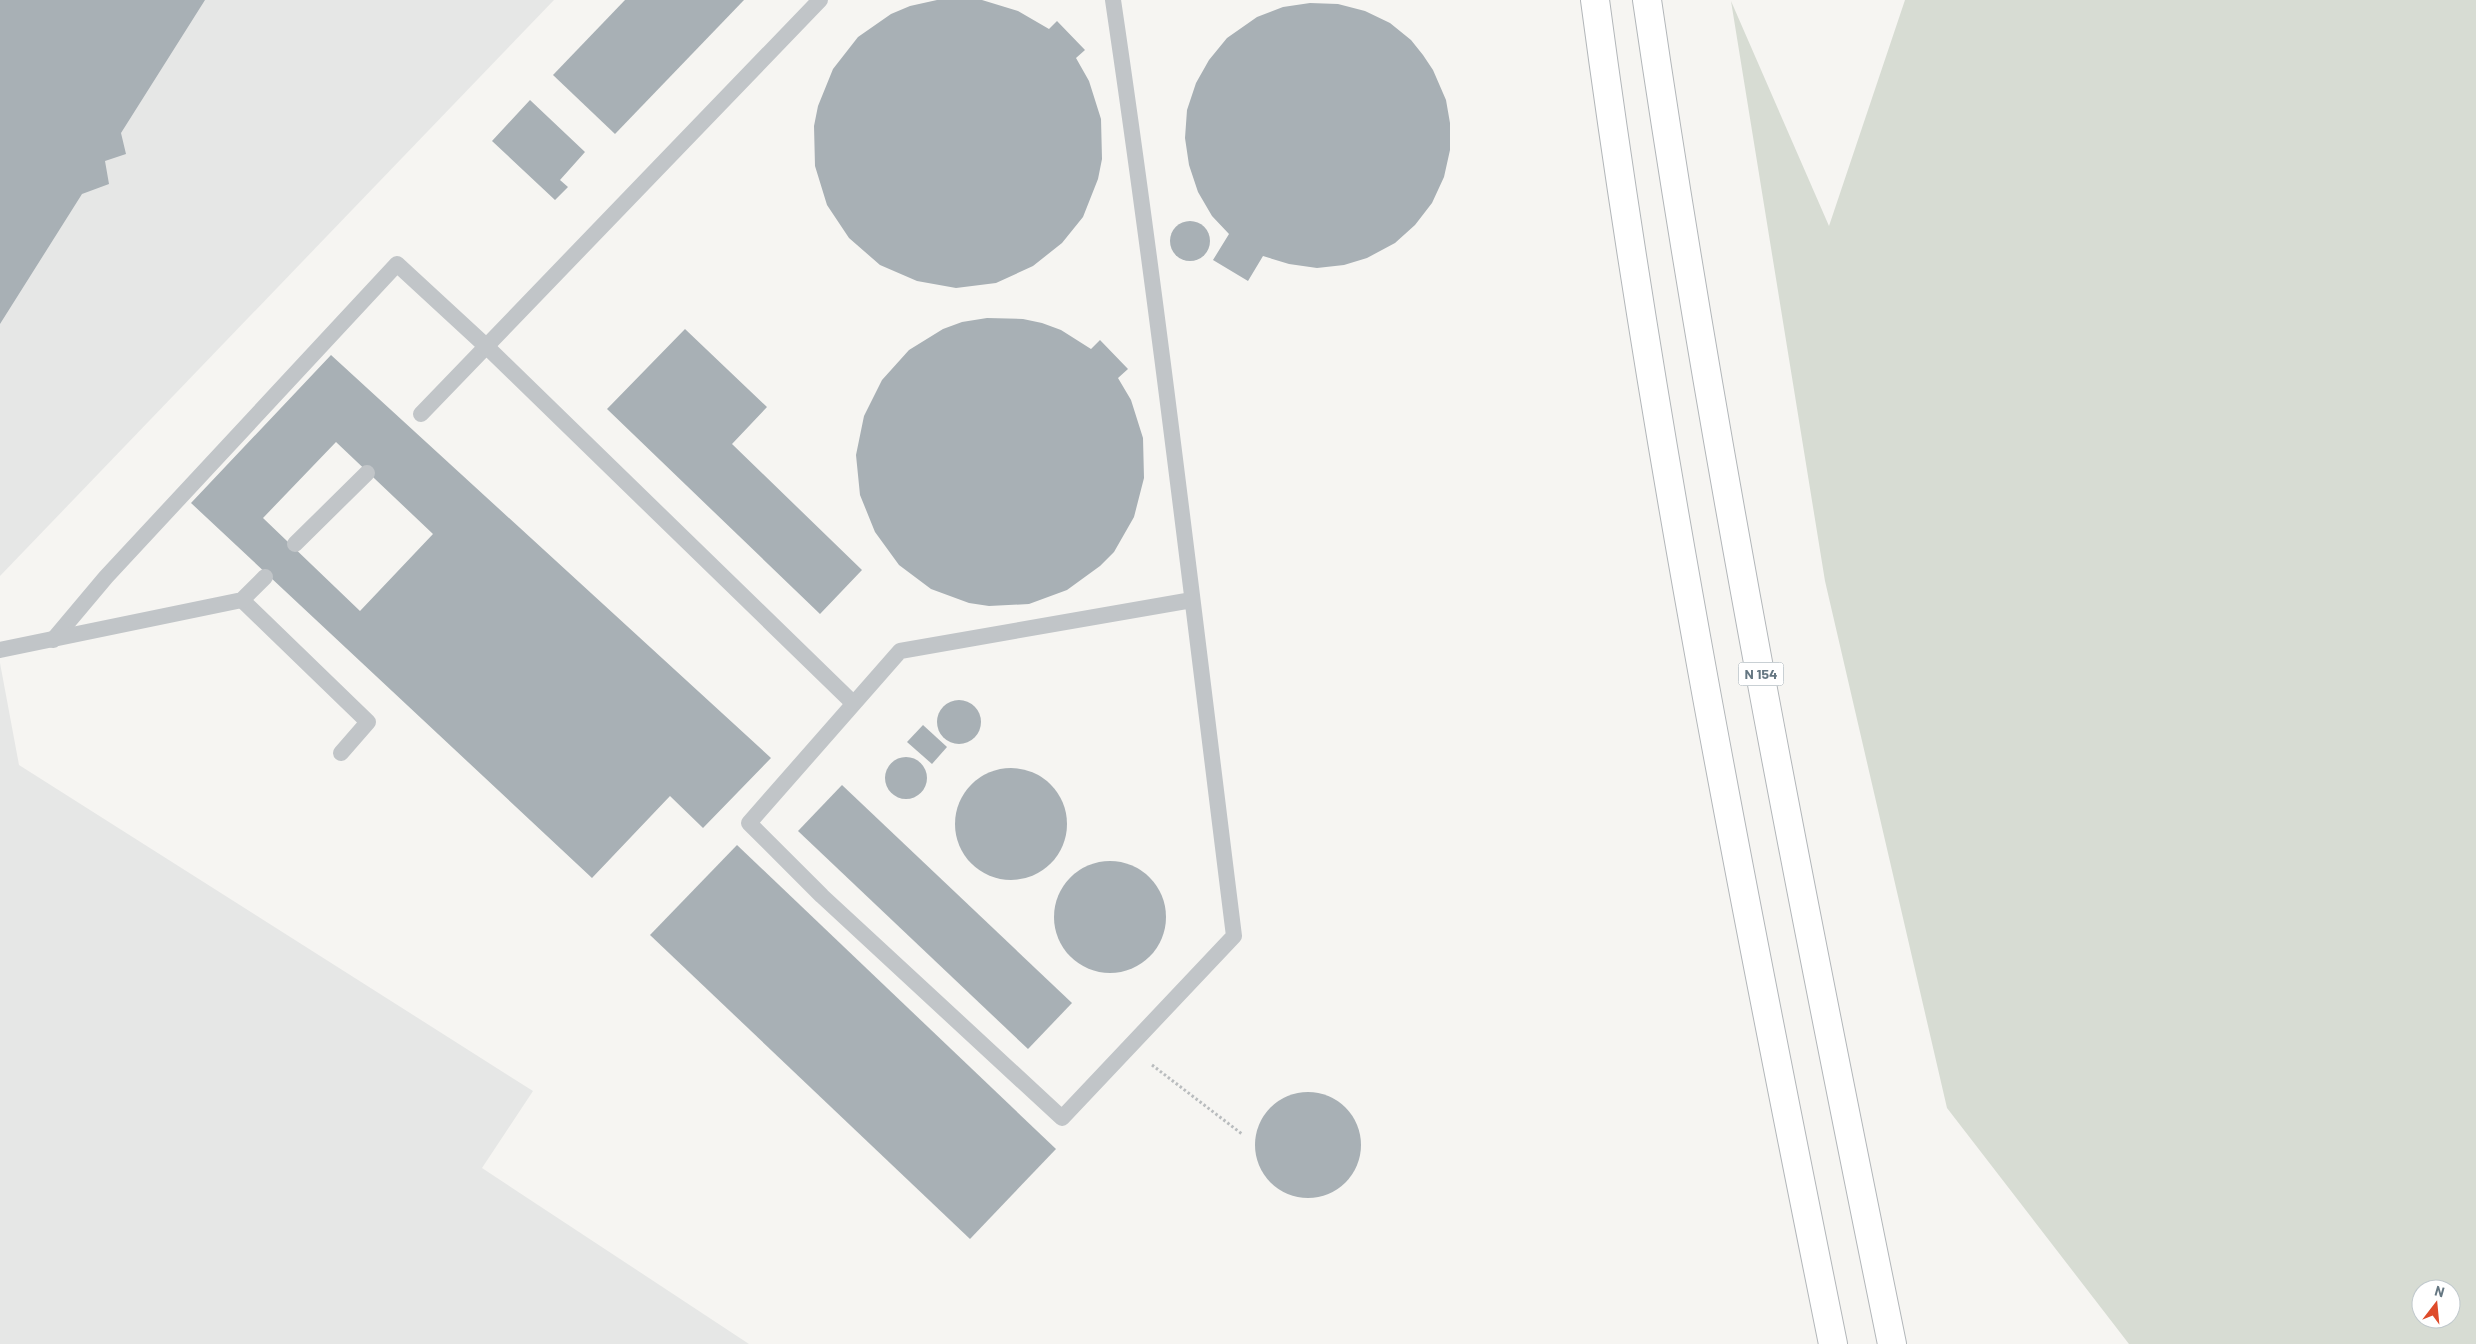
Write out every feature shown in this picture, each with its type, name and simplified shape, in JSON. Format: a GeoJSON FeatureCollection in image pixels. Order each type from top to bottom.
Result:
{"type":"FeatureCollection","features":[{"type":"Feature","properties":{"kind":"highway"},"geometry":{"type":"LineString","coordinates":[[1595,0],[1616,160],[1663,458],[1738,872],[1833,1344]]}},
{"type":"Feature","properties":{"kind":"highway","name":"N 154"},"geometry":{"type":"LineString","coordinates":[[1647,0],[1676,198],[1781,790],[1892,1344]]}},
{"type":"Feature","properties":{"kind":"lane"},"geometry":{"type":"LineString","coordinates":[[421,414],[820,0]]}},
{"type":"Feature","properties":{"kind":"lane"},"geometry":{"type":"LineString","coordinates":[[1113,0],[1192,600],[1234,936],[1062,1118],[822,896],[749,823],[900,651],[1192,600]]}},
{"type":"Feature","properties":{"kind":"lane"},"geometry":{"type":"LineString","coordinates":[[53,640],[106,577],[397,264],[487,347],[853,703]]}},
{"type":"Feature","properties":{"kind":"lane"},"geometry":{"type":"LineString","coordinates":[[295,544],[367,472]]}},
{"type":"Feature","properties":{"kind":"lane"},"geometry":{"type":"LineString","coordinates":[[0,650],[242,600],[265,577]]}},
{"type":"Feature","properties":{"kind":"lane"},"geometry":{"type":"LineString","coordinates":[[242,600],[368,722],[341,753]]}},
{"type":"Feature","properties":{"kind":"path"},"geometry":{"type":"LineString","coordinates":[[1128,1047],[1242,1134]]}},
{"type":"Feature","properties":{"kind":"shaded area"},"geometry":{"type":"Polygon","coordinates":[[[0,0],[554,0],[0,576],[0,0]]]}},
{"type":"Feature","properties":{"kind":"shaded area"},"geometry":{"type":"Polygon","coordinates":[[[1905,0],[2476,0],[2476,1344],[2129,1344],[1947,1108],[1825,581],[1731,1],[1829,226],[1905,0]]]}},
{"type":"Feature","properties":{"kind":"shaded area"},"geometry":{"type":"Polygon","coordinates":[[[0,663],[19,765],[533,1091],[482,1168],[749,1344],[0,1344],[0,663]]]}},
{"type":"Feature","properties":{"kind":"building"},"geometry":{"type":"Polygon","coordinates":[[[0,0],[205,0],[121,133],[126,154],[105,161],[109,184],[82,194],[0,324],[0,0]]]}},
{"type":"Feature","properties":{"kind":"building"},"geometry":{"type":"Polygon","coordinates":[[[625,0],[744,0],[615,134],[553,75],[625,0]]]}},
{"type":"Feature","properties":{"kind":"building"},"geometry":{"type":"Polygon","coordinates":[[[937,0],[982,0],[1018,11],[1049,29],[1057,21],[1085,50],[1076,58],[1089,81],[1101,119],[1102,159],[1098,179],[1083,217],[1062,243],[1033,266],[996,283],[956,288],[917,281],[880,265],[849,238],[827,205],[815,166],[814,126],[818,106],[833,69],[858,37],[891,14],[910,6],[937,0]]]}},
{"type":"Feature","properties":{"kind":"building"},"geometry":{"type":"Polygon","coordinates":[[[1310,3],[1338,4],[1365,11],[1390,23],[1411,40],[1423,55],[1433,70],[1446,100],[1450,123],[1450,150],[1444,177],[1432,203],[1415,225],[1395,243],[1367,258],[1344,265],[1317,268],[1289,264],[1263,256],[1248,281],[1213,260],[1229,234],[1212,216],[1198,192],[1189,165],[1185,138],[1187,110],[1196,83],[1209,60],[1227,38],[1257,17],[1283,7],[1310,3]]]}},
{"type":"Feature","properties":{"kind":"building"},"geometry":{"type":"Polygon","coordinates":[[[530,100],[585,152],[560,180],[568,187],[555,200],[492,141],[530,100]]]}},
{"type":"Feature","properties":{"kind":"building"},"geometry":{"type":"Polygon","coordinates":[[[1186,221],[1194,221],[1201,224],[1207,230],[1210,241],[1207,252],[1201,258],[1194,261],[1186,261],[1179,258],[1173,252],[1170,245],[1170,237],[1173,230],[1179,224],[1186,221]]]}},
{"type":"Feature","properties":{"kind":"building"},"geometry":{"type":"Polygon","coordinates":[[[987,318],[1023,319],[1042,323],[1061,330],[1091,349],[1100,340],[1128,369],[1118,378],[1131,400],[1143,438],[1144,478],[1134,517],[1114,552],[1100,566],[1067,590],[1029,604],[989,606],[969,603],[931,589],[899,565],[875,532],[860,495],[856,455],[864,416],[882,380],[909,350],[943,329],[962,322],[987,318]]]}},
{"type":"Feature","properties":{"kind":"building"},"geometry":{"type":"Polygon","coordinates":[[[685,329],[767,407],[732,444],[862,570],[820,614],[607,409],[685,329]]]}},
{"type":"Feature","properties":{"kind":"building"},"geometry":{"type":"Polygon","coordinates":[[[331,355],[771,758],[703,828],[670,796],[592,878],[191,503],[331,355]],[[336,442],[263,518],[360,611],[433,534],[336,442]]]}},
{"type":"Feature","properties":{"kind":"building"},"geometry":{"type":"Polygon","coordinates":[[[959,700],[971,704],[977,710],[981,722],[977,734],[971,740],[959,744],[947,740],[941,734],[937,722],[941,710],[947,704],[959,700]]]}},
{"type":"Feature","properties":{"kind":"building"},"geometry":{"type":"Polygon","coordinates":[[[923,725],[947,747],[932,764],[907,742],[923,725]]]}},
{"type":"Feature","properties":{"kind":"building"},"geometry":{"type":"Polygon","coordinates":[[[910,757],[918,760],[924,766],[927,778],[924,790],[918,796],[902,799],[894,796],[888,790],[885,774],[888,766],[894,760],[910,757]]]}},
{"type":"Feature","properties":{"kind":"building"},"geometry":{"type":"Polygon","coordinates":[[[1011,768],[1032,772],[1051,784],[1063,803],[1067,824],[1063,845],[1051,864],[1032,876],[1011,880],[990,876],[971,864],[959,845],[955,824],[959,803],[971,784],[990,772],[1011,768]]]}},
{"type":"Feature","properties":{"kind":"building"},"geometry":{"type":"Polygon","coordinates":[[[842,785],[1072,1003],[1028,1049],[798,831],[842,785]]]}},
{"type":"Feature","properties":{"kind":"building"},"geometry":{"type":"Polygon","coordinates":[[[737,845],[1056,1149],[970,1239],[650,935],[737,845]]]}},
{"type":"Feature","properties":{"kind":"building"},"geometry":{"type":"Polygon","coordinates":[[[1110,861],[1131,865],[1149,878],[1162,896],[1166,917],[1162,938],[1149,956],[1131,969],[1110,973],[1089,969],[1071,956],[1058,938],[1054,917],[1058,896],[1071,878],[1089,865],[1110,861]]]}},
{"type":"Feature","properties":{"kind":"building"},"geometry":{"type":"Polygon","coordinates":[[[1308,1092],[1328,1096],[1346,1107],[1357,1125],[1361,1145],[1357,1165],[1346,1183],[1328,1194],[1308,1198],[1288,1194],[1270,1183],[1259,1165],[1255,1145],[1259,1125],[1270,1107],[1288,1096],[1308,1092]]]}}]}
